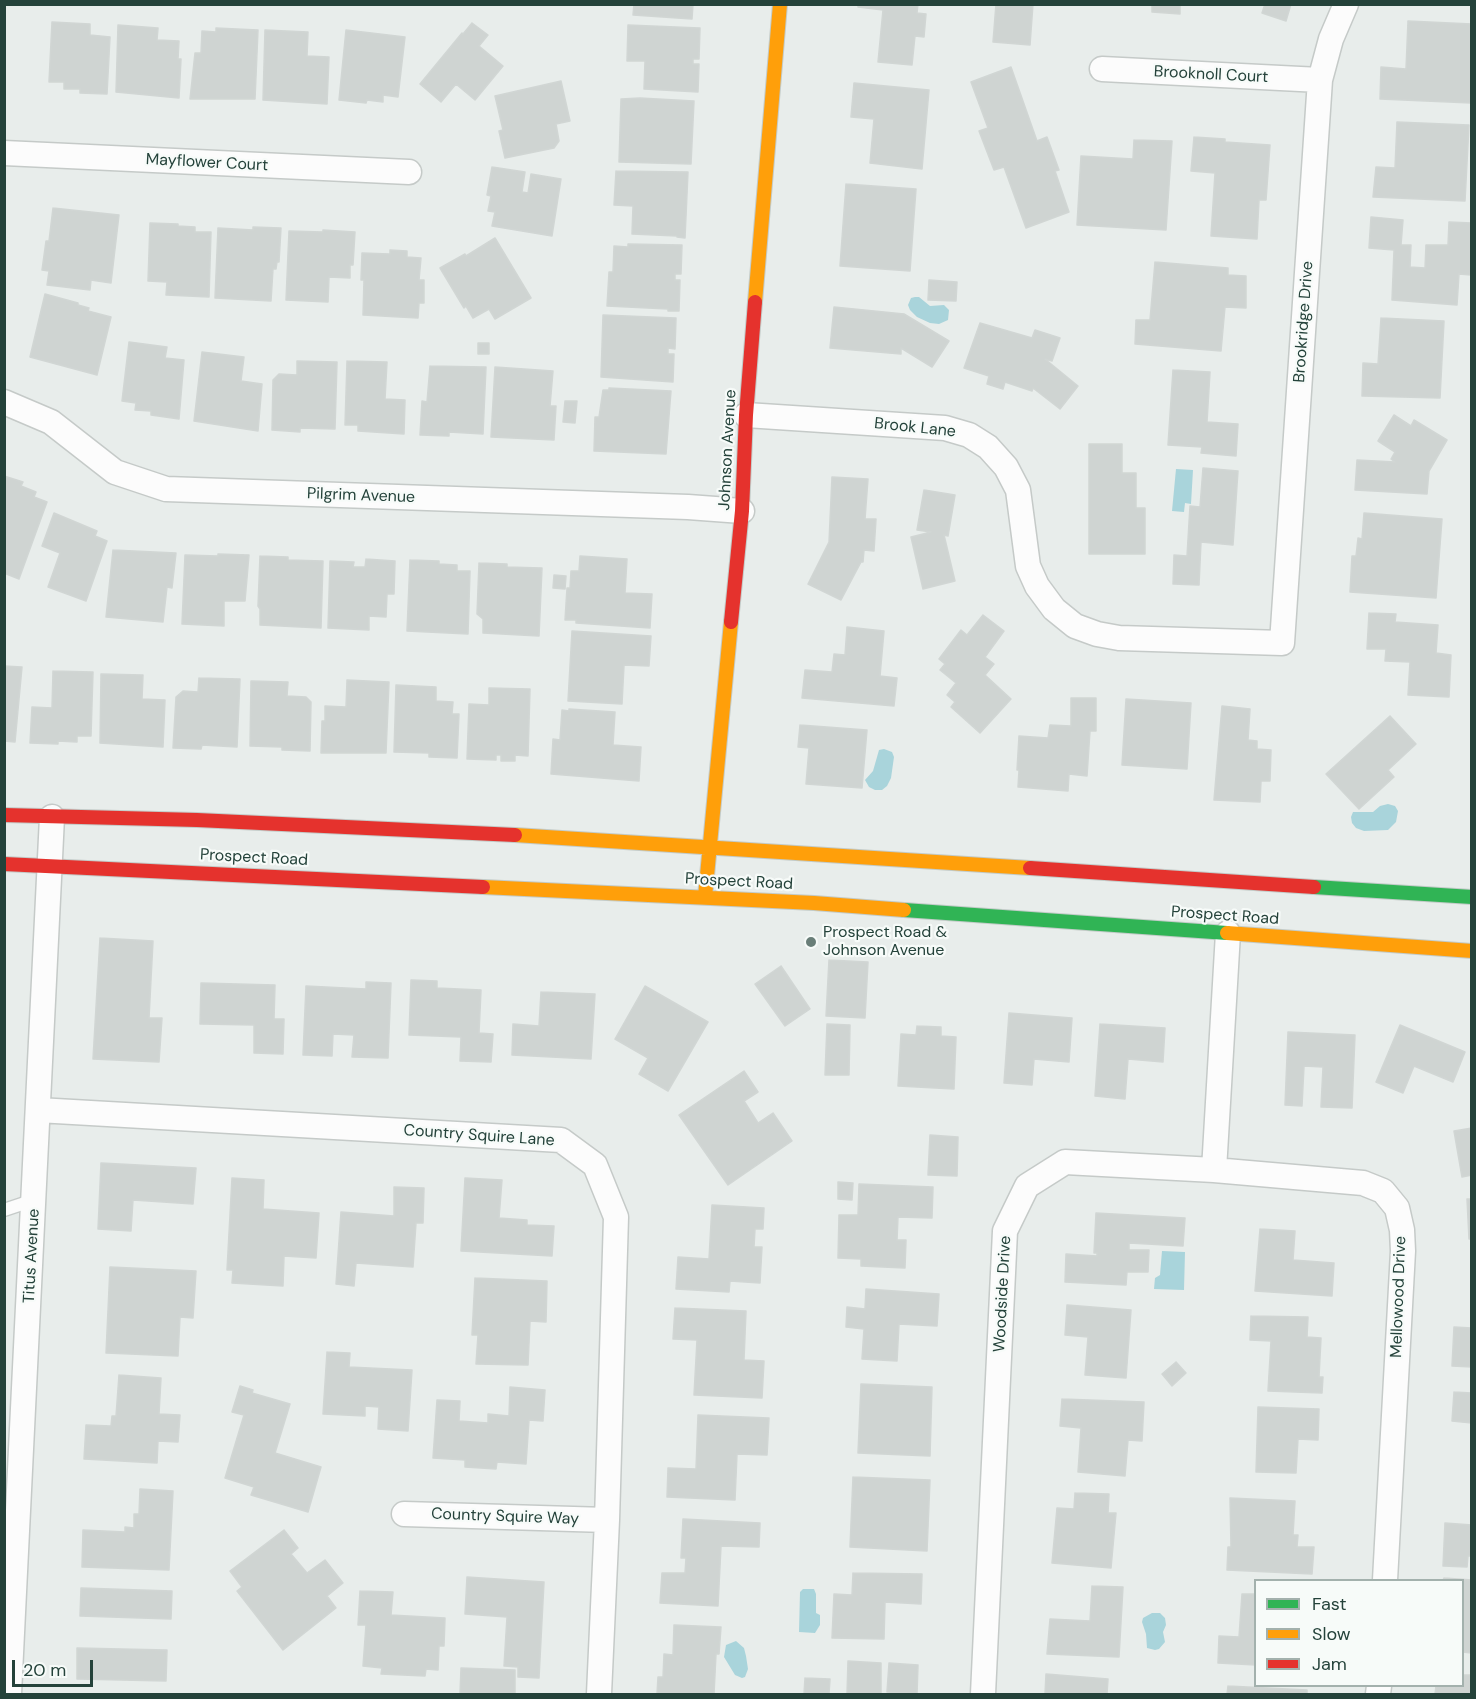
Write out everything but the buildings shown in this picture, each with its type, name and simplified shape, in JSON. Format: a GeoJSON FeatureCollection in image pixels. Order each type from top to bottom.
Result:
{"type":"FeatureCollection","features":[{"type":"Feature","properties":{"kind":"main road","name":"Johnson Avenue"},"geometry":{"type":"LineString","coordinates":[[705,897],[742,511],[746,415],[780,4]]}},
{"type":"Feature","properties":{"kind":"main road","name":"Prospect Road"},"geometry":{"type":"LineString","coordinates":[[4,815],[197,820],[567,837],[1472,897]]}},
{"type":"Feature","properties":{"kind":"main road","name":"Prospect Road"},"geometry":{"type":"LineString","coordinates":[[4,864],[813,903],[1472,951]]}},
{"type":"Feature","properties":{"kind":"street","name":"Brookridge Drive"},"geometry":{"type":"LineString","coordinates":[[1282,643],[1320,80],[1332,39],[1346,4]]}},
{"type":"Feature","properties":{"kind":"street","name":"Brooknoll Court"},"geometry":{"type":"LineString","coordinates":[[1102,69],[1320,80]]}},
{"type":"Feature","properties":{"kind":"street","name":"Mayflower Court"},"geometry":{"type":"LineString","coordinates":[[4,153],[409,172]]}},
{"type":"Feature","properties":{"kind":"street","name":"Pilgrim Avenue"},"geometry":{"type":"LineString","coordinates":[[4,402],[51,422],[115,472],[166,489],[688,507],[742,511]]}},
{"type":"Feature","properties":{"kind":"street","name":"Brook Lane"},"geometry":{"type":"LineString","coordinates":[[746,415],[945,428],[969,435],[988,447],[1006,467],[1018,490],[1028,566],[1037,586],[1053,609],[1075,626],[1097,634],[1119,638],[1282,643]]}},
{"type":"Feature","properties":{"kind":"street","name":"Titus Avenue"},"geometry":{"type":"LineString","coordinates":[[9,1695],[52,817]]}},
{"type":"Feature","properties":{"kind":"street"},"geometry":{"type":"LineString","coordinates":[[1214,1170],[1228,933]]}},
{"type":"Feature","properties":{"kind":"street","name":"Country Squire Lane"},"geometry":{"type":"LineString","coordinates":[[38,1110],[561,1140],[595,1165],[616,1217],[599,1695]]}},
{"type":"Feature","properties":{"kind":"street","name":"Woodside Drive"},"geometry":{"type":"LineString","coordinates":[[983,1695],[1005,1231],[1027,1186],[1065,1162],[1214,1170]]}},
{"type":"Feature","properties":{"kind":"street","name":"Mellowood Drive"},"geometry":{"type":"LineString","coordinates":[[1214,1170],[1363,1183],[1383,1191],[1397,1208],[1402,1230],[1403,1251],[1384,1579]]}},
{"type":"Feature","properties":{"kind":"street","name":"Country Squire Way"},"geometry":{"type":"LineString","coordinates":[[404,1514],[607,1520]]}},
{"type":"Feature","properties":{"kind":"lane"},"geometry":{"type":"LineString","coordinates":[[4,1210],[34,1200]]}},
{"type":"Feature","properties":{"kind":"water"},"geometry":{"type":"Polygon","coordinates":[[[919,297],[930,306],[944,305],[949,310],[948,320],[939,324],[917,317],[908,305],[911,298],[919,297]]]}},
{"type":"Feature","properties":{"kind":"water"},"geometry":{"type":"Polygon","coordinates":[[[1176,469],[1193,470],[1191,504],[1185,503],[1184,512],[1172,511],[1176,469]]]}},
{"type":"Feature","properties":{"kind":"water"},"geometry":{"type":"Polygon","coordinates":[[[879,750],[892,752],[894,757],[891,778],[882,790],[875,790],[869,787],[865,780],[873,771],[879,750]]]}},
{"type":"Feature","properties":{"kind":"water"},"geometry":{"type":"Polygon","coordinates":[[[1388,804],[1395,806],[1398,811],[1396,822],[1388,830],[1364,831],[1356,828],[1352,823],[1353,812],[1373,812],[1380,806],[1388,804]]]}},
{"type":"Feature","properties":{"kind":"water"},"geometry":{"type":"Polygon","coordinates":[[[1162,1251],[1185,1252],[1184,1290],[1154,1289],[1155,1278],[1160,1275],[1162,1251]]]}},
{"type":"Feature","properties":{"kind":"water"},"geometry":{"type":"Polygon","coordinates":[[[803,1589],[814,1589],[816,1594],[816,1613],[820,1615],[820,1625],[815,1633],[799,1632],[800,1592],[803,1589]]]}},
{"type":"Feature","properties":{"kind":"water"},"geometry":{"type":"Polygon","coordinates":[[[1152,1613],[1160,1613],[1165,1618],[1166,1625],[1163,1632],[1165,1642],[1155,1650],[1147,1648],[1142,1622],[1143,1618],[1152,1613]]]}},
{"type":"Feature","properties":{"kind":"water"},"geometry":{"type":"Polygon","coordinates":[[[736,1641],[744,1648],[746,1656],[748,1669],[745,1677],[742,1678],[735,1675],[724,1657],[726,1645],[736,1641]]]}},
{"type":"Feature","properties":{"kind":"traffic: fast"},"geometry":{"type":"LineString","coordinates":[[1314,887],[1472,897]]}},
{"type":"Feature","properties":{"kind":"traffic: fast"},"geometry":{"type":"LineString","coordinates":[[904,910],[1227,933]]}},
{"type":"Feature","properties":{"kind":"traffic: slow"},"geometry":{"type":"LineString","coordinates":[[755,302],[780,4]]}},
{"type":"Feature","properties":{"kind":"traffic: slow"},"geometry":{"type":"LineString","coordinates":[[705,897],[731,622]]}},
{"type":"Feature","properties":{"kind":"traffic: slow"},"geometry":{"type":"LineString","coordinates":[[515,835],[1030,868]]}},
{"type":"Feature","properties":{"kind":"traffic: slow"},"geometry":{"type":"LineString","coordinates":[[483,887],[814,903],[904,910]]}},
{"type":"Feature","properties":{"kind":"traffic: slow"},"geometry":{"type":"LineString","coordinates":[[1227,933],[1472,951]]}},
{"type":"Feature","properties":{"kind":"traffic: jam"},"geometry":{"type":"LineString","coordinates":[[731,622],[742,511],[746,415],[755,302]]}},
{"type":"Feature","properties":{"kind":"traffic: jam"},"geometry":{"type":"LineString","coordinates":[[4,815],[197,820],[515,835]]}},
{"type":"Feature","properties":{"kind":"traffic: jam"},"geometry":{"type":"LineString","coordinates":[[4,864],[483,887]]}},
{"type":"Feature","properties":{"kind":"traffic: jam"},"geometry":{"type":"LineString","coordinates":[[1030,868],[1314,887]]}},
{"type":"Feature","properties":{"kind":"place","name":"Prospect Road & Johnson Avenue"},"geometry":{"type":"Point","coordinates":[811,942]}}]}
